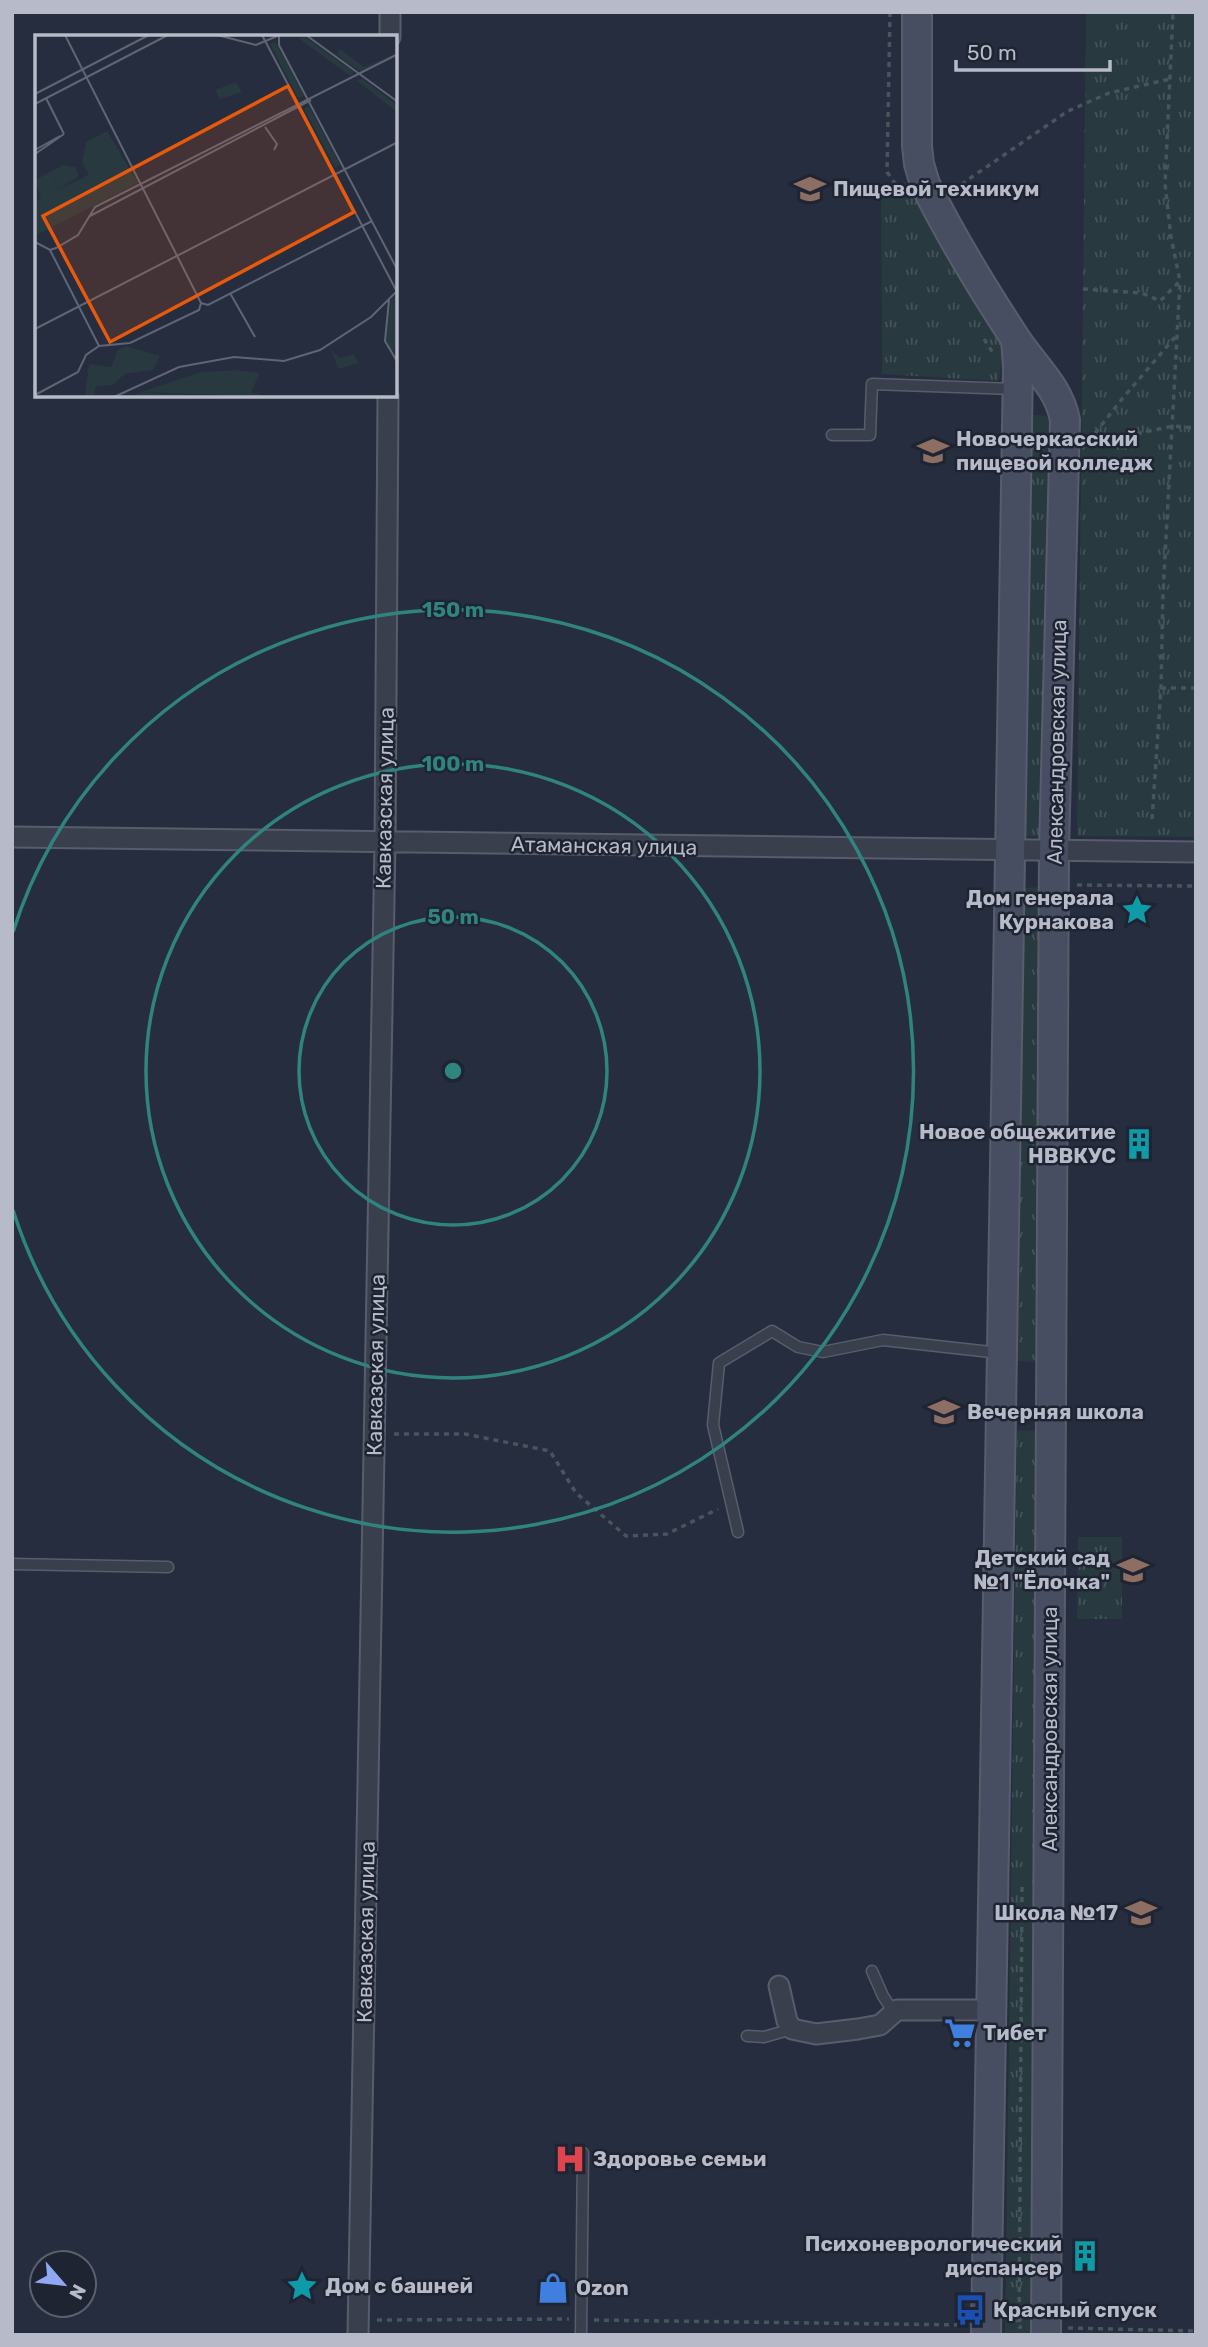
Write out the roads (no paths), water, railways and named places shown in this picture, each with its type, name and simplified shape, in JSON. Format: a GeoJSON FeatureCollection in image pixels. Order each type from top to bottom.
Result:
{"type":"FeatureCollection","features":[{"type":"Feature","properties":{"kind":"street"},"geometry":{"type":"LineString","coordinates":[[390,12],[390,35]]}},
{"type":"Feature","properties":{"kind":"street","name":"Александровская улица"},"geometry":{"type":"LineString","coordinates":[[917,12],[919,164],[934,203],[1016,340],[1055,392],[1062,405],[1065,420],[1054,850],[1046,2335]]}},
{"type":"Feature","properties":{"kind":"street","name":"Александровская улица"},"geometry":{"type":"LineString","coordinates":[[986,2330],[1018,389],[1016,340]]}},
{"type":"Feature","properties":{"kind":"street","name":"Кавказская улица"},"geometry":{"type":"LineString","coordinates":[[358,2327],[385,844],[388,397]]}},
{"type":"Feature","properties":{"kind":"street","name":"Атаманская улица"},"geometry":{"type":"LineString","coordinates":[[12,837],[385,844],[1196,852]]}},
{"type":"Feature","properties":{"kind":"street"},"geometry":{"type":"LineString","coordinates":[[779,1986],[787,2021],[792,2029],[816,2034],[880,2025],[897,2010],[991,2010]]}},
{"type":"Feature","properties":{"kind":"lane"},"geometry":{"type":"LineString","coordinates":[[832,435],[870,435],[872,384],[1018,389]]}},
{"type":"Feature","properties":{"kind":"lane"},"geometry":{"type":"LineString","coordinates":[[738,1532],[713,1425],[719,1363],[772,1331],[798,1346],[823,1352],[883,1340],[1001,1353]]}},
{"type":"Feature","properties":{"kind":"lane"},"geometry":{"type":"LineString","coordinates":[[12,1564],[168,1567]]}},
{"type":"Feature","properties":{"kind":"lane"},"geometry":{"type":"LineString","coordinates":[[872,1970],[883,1996],[894,2012]]}},
{"type":"Feature","properties":{"kind":"lane"},"geometry":{"type":"LineString","coordinates":[[747,2036],[764,2037],[792,2029]]}},
{"type":"Feature","properties":{"kind":"lane"},"geometry":{"type":"LineString","coordinates":[[581,2335],[583,2153]]}},
{"type":"Feature","properties":{"kind":"place","name":"Пищевой техникум"},"geometry":{"type":"Point","coordinates":[810,189]}},
{"type":"Feature","properties":{"kind":"place","name":"Новочеркасский пищевой колледж"},"geometry":{"type":"Point","coordinates":[933,451]}},
{"type":"Feature","properties":{"kind":"place","name":"Дом генерала Курнакова"},"geometry":{"type":"Point","coordinates":[1137,910]}},
{"type":"Feature","properties":{"kind":"place","name":"Новое общежитие НВВКУС"},"geometry":{"type":"Point","coordinates":[1139,1144]}},
{"type":"Feature","properties":{"kind":"place","name":"Вечерняя школа"},"geometry":{"type":"Point","coordinates":[944,1412]}},
{"type":"Feature","properties":{"kind":"place","name":"Детский сад №1 \"Ёлочка\""},"geometry":{"type":"Point","coordinates":[1133,1570]}},
{"type":"Feature","properties":{"kind":"place","name":"Школа №17"},"geometry":{"type":"Point","coordinates":[1141,1913]}},
{"type":"Feature","properties":{"kind":"place","name":"Тибет"},"geometry":{"type":"Point","coordinates":[960,2033]}},
{"type":"Feature","properties":{"kind":"place","name":"Здоровье семьи"},"geometry":{"type":"Point","coordinates":[570,2159]}},
{"type":"Feature","properties":{"kind":"place","name":"Психоневрологический диспансер"},"geometry":{"type":"Point","coordinates":[1085,2256]}},
{"type":"Feature","properties":{"kind":"place","name":"Дом с башней"},"geometry":{"type":"Point","coordinates":[302,2286]}},
{"type":"Feature","properties":{"kind":"place","name":"Ozon"},"geometry":{"type":"Point","coordinates":[553,2288]}},
{"type":"Feature","properties":{"kind":"place","name":"Красный спуск"},"geometry":{"type":"Point","coordinates":[970,2310]}}]}
